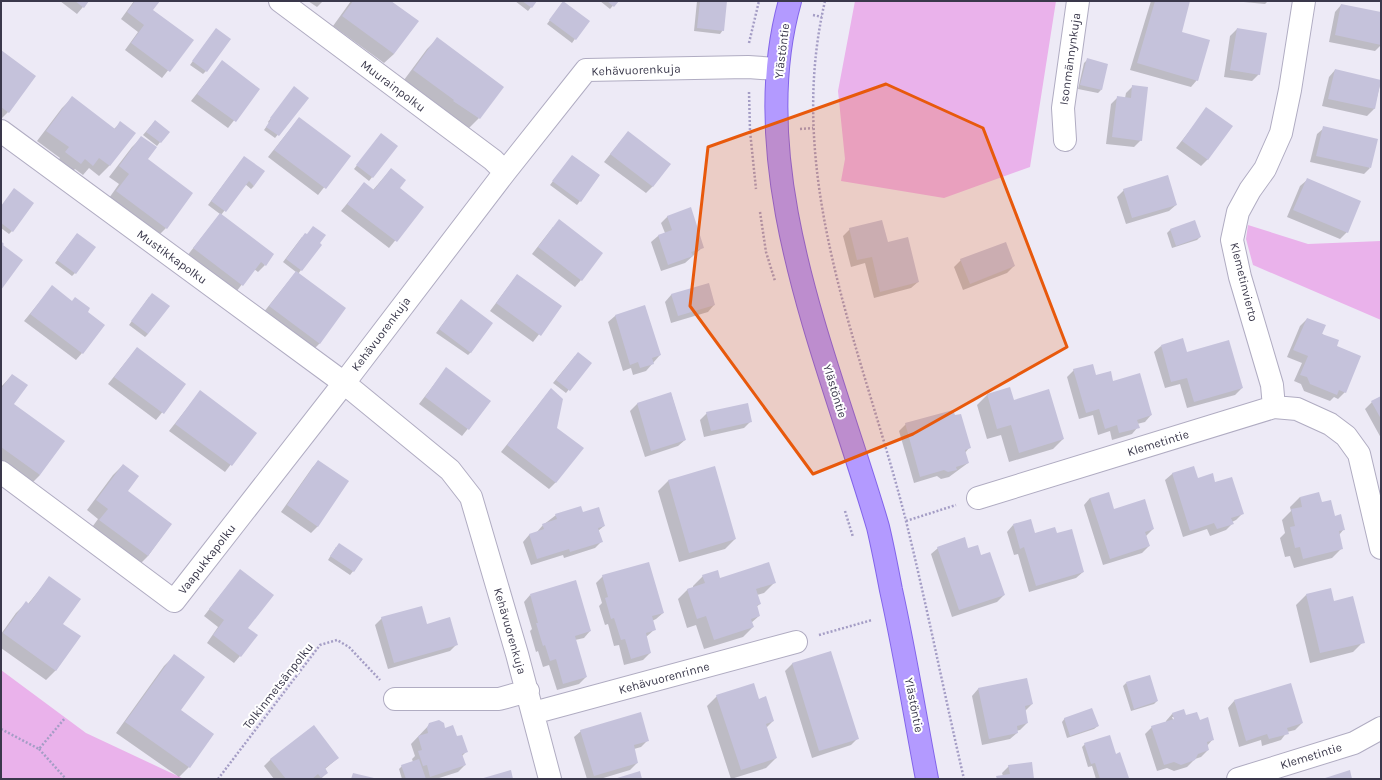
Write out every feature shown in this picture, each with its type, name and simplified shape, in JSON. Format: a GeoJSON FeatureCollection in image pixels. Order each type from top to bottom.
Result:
{"type":"FeatureCollection","features":[{"type":"Feature","properties":{"kind":"main road","name":"Ylästöntie"},"geometry":{"type":"LineString","coordinates":[[790,1],[777,68],[777,130],[787,214],[805,294],[878,529],[897,616],[927,779]]}},
{"type":"Feature","properties":{"kind":"street","name":"Muurainpolku"},"geometry":{"type":"LineString","coordinates":[[280,1],[493,160],[505,172]]}},
{"type":"Feature","properties":{"kind":"street","name":"Isonmännynkuja"},"geometry":{"type":"LineString","coordinates":[[1065,140],[1063,108],[1078,1]]}},
{"type":"Feature","properties":{"kind":"street","name":"Klemetinvierto"},"geometry":{"type":"LineString","coordinates":[[1274,407],[1272,385],[1240,277],[1232,240],[1238,212],[1264,169],[1281,133],[1290,90],[1304,1]]}},
{"type":"Feature","properties":{"kind":"street","name":"Kehävuorenkuja"},"geometry":{"type":"LineString","coordinates":[[550,779],[528,691],[471,497],[450,470],[344,383],[505,172],[586,70],[777,68]]}},
{"type":"Feature","properties":{"kind":"street","name":"Mustikkapolku"},"geometry":{"type":"LineString","coordinates":[[1,131],[344,383]]}},
{"type":"Feature","properties":{"kind":"street","name":"Vaapukkapolku"},"geometry":{"type":"LineString","coordinates":[[1,472],[174,601],[344,383]]}},
{"type":"Feature","properties":{"kind":"street","name":"Klemetintie"},"geometry":{"type":"LineString","coordinates":[[978,498],[1274,407],[1297,409],[1330,424],[1346,436],[1359,454],[1381,548]]}},
{"type":"Feature","properties":{"kind":"street","name":"Kehävuorenrinne"},"geometry":{"type":"LineString","coordinates":[[533,713],[796,642]]}},
{"type":"Feature","properties":{"kind":"street"},"geometry":{"type":"LineString","coordinates":[[395,699],[499,700],[528,691]]}},
{"type":"Feature","properties":{"kind":"street","name":"Klemetintie"},"geometry":{"type":"LineString","coordinates":[[1238,779],[1354,743],[1381,728]]}},
{"type":"Feature","properties":{"kind":"path"},"geometry":{"type":"LineString","coordinates":[[826,1],[813,80],[813,128],[820,196],[833,267],[906,521],[964,779]]}},
{"type":"Feature","properties":{"kind":"path"},"geometry":{"type":"LineString","coordinates":[[853,537],[978,498]]}},
{"type":"Feature","properties":{"kind":"path"},"geometry":{"type":"LineString","coordinates":[[796,642],[872,620]]}},
{"type":"Feature","properties":{"kind":"path","name":"Tolkinmetsänpolku"},"geometry":{"type":"LineString","coordinates":[[218,779],[320,645],[337,640],[349,647],[370,668],[395,699]]}},
{"type":"Feature","properties":{"kind":"path"},"geometry":{"type":"LineString","coordinates":[[38,749],[65,718]]}},
{"type":"Feature","properties":{"kind":"path"},"geometry":{"type":"LineString","coordinates":[[1,729],[38,749],[66,779]]}},
{"type":"Feature","properties":{"kind":"highlighted area"},"geometry":{"type":"Polygon","coordinates":[[[886,84],[983,128],[1067,347],[913,434],[813,474],[690,306],[708,147],[886,84]]]}},
{"type":"Feature","properties":{"kind":"shaded area"},"geometry":{"type":"Polygon","coordinates":[[[855,1],[1056,1],[1030,167],[944,198],[841,181],[845,159],[838,91],[855,1]]]}},
{"type":"Feature","properties":{"kind":"shaded area"},"geometry":{"type":"Polygon","coordinates":[[[1248,225],[1308,244],[1381,241],[1381,320],[1253,265],[1246,239],[1248,225]]]}},
{"type":"Feature","properties":{"kind":"shaded area"},"geometry":{"type":"Polygon","coordinates":[[[1,670],[86,733],[184,779],[1,779],[1,670]]]}},
{"type":"Feature","properties":{"kind":"building"},"geometry":{"type":"Polygon","coordinates":[[[75,1],[89,1],[84,8],[75,1]]]}},
{"type":"Feature","properties":{"kind":"building"},"geometry":{"type":"Polygon","coordinates":[[[135,1],[160,1],[153,10],[194,40],[170,72],[131,43],[144,25],[127,12],[135,1]]]}},
{"type":"Feature","properties":{"kind":"building"},"geometry":{"type":"Polygon","coordinates":[[[353,1],[391,1],[419,21],[394,54],[342,16],[353,1]]]}},
{"type":"Feature","properties":{"kind":"building"},"geometry":{"type":"Polygon","coordinates":[[[522,1],[537,1],[532,8],[522,1]]]}},
{"type":"Feature","properties":{"kind":"building"},"geometry":{"type":"Polygon","coordinates":[[[563,1],[590,21],[576,40],[549,20],[563,1]]]}},
{"type":"Feature","properties":{"kind":"building"},"geometry":{"type":"Polygon","coordinates":[[[607,1],[619,1],[614,7],[607,1]]]}},
{"type":"Feature","properties":{"kind":"building"},"geometry":{"type":"Polygon","coordinates":[[[700,1],[727,1],[724,31],[697,28],[700,1]]]}},
{"type":"Feature","properties":{"kind":"building"},"geometry":{"type":"Polygon","coordinates":[[[1155,1],[1190,1],[1182,32],[1210,40],[1198,81],[1137,63],[1155,1]]]}},
{"type":"Feature","properties":{"kind":"building"},"geometry":{"type":"Polygon","coordinates":[[[1341,4],[1381,12],[1381,45],[1335,35],[1341,4]]]}},
{"type":"Feature","properties":{"kind":"building"},"geometry":{"type":"Polygon","coordinates":[[[216,28],[231,39],[207,72],[192,61],[216,28]]]}},
{"type":"Feature","properties":{"kind":"building"},"geometry":{"type":"Polygon","coordinates":[[[1237,28],[1267,33],[1260,75],[1230,70],[1237,28]]]}},
{"type":"Feature","properties":{"kind":"building"},"geometry":{"type":"Polygon","coordinates":[[[437,37],[504,87],[480,119],[453,101],[454,100],[413,70],[437,37]]]}},
{"type":"Feature","properties":{"kind":"building"},"geometry":{"type":"Polygon","coordinates":[[[1,50],[36,76],[9,113],[1,107],[1,50]]]}},
{"type":"Feature","properties":{"kind":"building"},"geometry":{"type":"Polygon","coordinates":[[[1087,58],[1108,64],[1102,90],[1080,85],[1087,58]]]}},
{"type":"Feature","properties":{"kind":"building"},"geometry":{"type":"Polygon","coordinates":[[[222,60],[260,89],[236,122],[197,94],[222,60]]]}},
{"type":"Feature","properties":{"kind":"building"},"geometry":{"type":"Polygon","coordinates":[[[1335,69],[1381,80],[1375,109],[1328,99],[1335,69]]]}},
{"type":"Feature","properties":{"kind":"building"},"geometry":{"type":"Polygon","coordinates":[[[1132,85],[1148,87],[1142,141],[1112,137],[1117,96],[1131,98],[1132,85]]]}},
{"type":"Feature","properties":{"kind":"building"},"geometry":{"type":"Polygon","coordinates":[[[294,86],[309,98],[279,136],[266,127],[271,119],[270,118],[294,86]]]}},
{"type":"Feature","properties":{"kind":"building"},"geometry":{"type":"Polygon","coordinates":[[[72,96],[115,129],[120,121],[136,133],[110,166],[99,158],[93,166],[85,159],[81,164],[65,152],[69,147],[46,131],[72,96]]]}},
{"type":"Feature","properties":{"kind":"building"},"geometry":{"type":"Polygon","coordinates":[[[1206,107],[1233,126],[1208,160],[1182,141],[1206,107]]]}},
{"type":"Feature","properties":{"kind":"building"},"geometry":{"type":"Polygon","coordinates":[[[299,117],[351,156],[326,189],[274,150],[299,117]]]}},
{"type":"Feature","properties":{"kind":"building"},"geometry":{"type":"Polygon","coordinates":[[[155,120],[170,132],[161,143],[146,132],[155,120]]]}},
{"type":"Feature","properties":{"kind":"building"},"geometry":{"type":"Polygon","coordinates":[[[1323,126],[1378,139],[1371,168],[1316,156],[1323,126]]]}},
{"type":"Feature","properties":{"kind":"building"},"geometry":{"type":"Polygon","coordinates":[[[628,131],[671,164],[653,187],[610,154],[628,131]]]}},
{"type":"Feature","properties":{"kind":"building"},"geometry":{"type":"Polygon","coordinates":[[[381,133],[398,146],[373,178],[356,165],[381,133]]]}},
{"type":"Feature","properties":{"kind":"building"},"geometry":{"type":"Polygon","coordinates":[[[141,136],[157,147],[148,159],[193,193],[167,229],[116,191],[129,174],[119,166],[141,136]]]}},
{"type":"Feature","properties":{"kind":"building"},"geometry":{"type":"Polygon","coordinates":[[[572,155],[600,175],[581,202],[552,181],[572,155]]]}},
{"type":"Feature","properties":{"kind":"building"},"geometry":{"type":"Polygon","coordinates":[[[244,156],[265,171],[254,186],[249,181],[226,212],[211,201],[244,156]]]}},
{"type":"Feature","properties":{"kind":"building"},"geometry":{"type":"Polygon","coordinates":[[[391,168],[406,180],[400,188],[424,207],[397,242],[347,204],[364,182],[374,190],[391,168]]]}},
{"type":"Feature","properties":{"kind":"building"},"geometry":{"type":"Polygon","coordinates":[[[1168,175],[1177,205],[1132,218],[1123,189],[1168,175]]]}},
{"type":"Feature","properties":{"kind":"building"},"geometry":{"type":"Polygon","coordinates":[[[1307,178],[1361,201],[1348,233],[1293,210],[1307,178]]]}},
{"type":"Feature","properties":{"kind":"building"},"geometry":{"type":"Polygon","coordinates":[[[14,188],[34,203],[13,232],[1,223],[1,206],[14,188]]]}},
{"type":"Feature","properties":{"kind":"building"},"geometry":{"type":"Polygon","coordinates":[[[691,207],[704,248],[691,252],[693,256],[668,265],[658,235],[672,230],[667,216],[691,207]]]}},
{"type":"Feature","properties":{"kind":"building"},"geometry":{"type":"Polygon","coordinates":[[[220,213],[274,254],[266,266],[261,262],[243,286],[193,248],[220,213]]]}},
{"type":"Feature","properties":{"kind":"building"},"geometry":{"type":"Polygon","coordinates":[[[559,219],[603,253],[582,281],[538,247],[559,219]]]}},
{"type":"Feature","properties":{"kind":"building"},"geometry":{"type":"Polygon","coordinates":[[[882,220],[888,242],[908,237],[919,282],[880,292],[872,257],[857,260],[849,228],[882,220]]]}},
{"type":"Feature","properties":{"kind":"building"},"geometry":{"type":"Polygon","coordinates":[[[1195,220],[1201,237],[1176,246],[1170,229],[1195,220]]]}},
{"type":"Feature","properties":{"kind":"building"},"geometry":{"type":"Polygon","coordinates":[[[313,226],[326,235],[320,243],[322,245],[302,271],[286,259],[305,233],[307,234],[313,226]]]}},
{"type":"Feature","properties":{"kind":"building"},"geometry":{"type":"Polygon","coordinates":[[[77,233],[96,247],[76,274],[57,260],[77,233]]]}},
{"type":"Feature","properties":{"kind":"building"},"geometry":{"type":"Polygon","coordinates":[[[1,241],[4,244],[3,245],[23,260],[1,290],[1,241]]]}},
{"type":"Feature","properties":{"kind":"building"},"geometry":{"type":"Polygon","coordinates":[[[1006,242],[1015,266],[970,284],[960,259],[1006,242]]]}},
{"type":"Feature","properties":{"kind":"building"},"geometry":{"type":"Polygon","coordinates":[[[296,271],[346,308],[320,344],[269,306],[296,271]]]}},
{"type":"Feature","properties":{"kind":"building"},"geometry":{"type":"Polygon","coordinates":[[[517,274],[562,306],[541,336],[496,303],[517,274]]]}},
{"type":"Feature","properties":{"kind":"building"},"geometry":{"type":"Polygon","coordinates":[[[709,283],[715,305],[678,316],[671,294],[709,283]]]}},
{"type":"Feature","properties":{"kind":"building"},"geometry":{"type":"Polygon","coordinates":[[[52,285],[72,301],[75,297],[90,308],[88,312],[105,325],[83,354],[30,314],[52,285]]]}},
{"type":"Feature","properties":{"kind":"building"},"geometry":{"type":"Polygon","coordinates":[[[152,293],[170,306],[148,334],[131,321],[152,293]]]}},
{"type":"Feature","properties":{"kind":"building"},"geometry":{"type":"Polygon","coordinates":[[[461,299],[493,323],[471,353],[439,329],[461,299]]]}},
{"type":"Feature","properties":{"kind":"building"},"geometry":{"type":"Polygon","coordinates":[[[645,305],[661,355],[652,358],[654,364],[640,368],[638,362],[630,365],[615,315],[645,305]]]}},
{"type":"Feature","properties":{"kind":"building"},"geometry":{"type":"Polygon","coordinates":[[[1307,318],[1326,325],[1322,334],[1339,340],[1337,346],[1361,356],[1346,393],[1339,390],[1337,395],[1310,384],[1307,377],[1300,375],[1308,356],[1293,350],[1307,318]]]}},
{"type":"Feature","properties":{"kind":"building"},"geometry":{"type":"Polygon","coordinates":[[[1183,338],[1187,352],[1229,340],[1243,388],[1194,402],[1187,378],[1171,382],[1161,345],[1183,338]]]}},
{"type":"Feature","properties":{"kind":"building"},"geometry":{"type":"Polygon","coordinates":[[[137,347],[186,384],[164,414],[114,377],[137,347]]]}},
{"type":"Feature","properties":{"kind":"building"},"geometry":{"type":"Polygon","coordinates":[[[578,352],[592,363],[570,391],[556,380],[578,352]]]}},
{"type":"Feature","properties":{"kind":"building"},"geometry":{"type":"Polygon","coordinates":[[[1093,364],[1096,375],[1111,371],[1113,381],[1140,373],[1152,415],[1137,420],[1140,428],[1119,433],[1117,425],[1105,429],[1099,409],[1086,413],[1073,369],[1093,364]]]}},
{"type":"Feature","properties":{"kind":"building"},"geometry":{"type":"Polygon","coordinates":[[[446,367],[491,401],[469,430],[425,397],[446,367]]]}},
{"type":"Feature","properties":{"kind":"building"},"geometry":{"type":"Polygon","coordinates":[[[12,374],[28,385],[14,404],[65,441],[40,475],[1,447],[1,389],[12,374]]]}},
{"type":"Feature","properties":{"kind":"building"},"geometry":{"type":"Polygon","coordinates":[[[1010,387],[1014,400],[1049,389],[1064,439],[1019,453],[1011,425],[997,429],[987,394],[1010,387]]]}},
{"type":"Feature","properties":{"kind":"building"},"geometry":{"type":"Polygon","coordinates":[[[551,388],[563,399],[557,428],[584,448],[556,483],[507,445],[551,388]]]}},
{"type":"Feature","properties":{"kind":"building"},"geometry":{"type":"Polygon","coordinates":[[[200,390],[257,433],[232,466],[175,424],[200,390]]]}},
{"type":"Feature","properties":{"kind":"building"},"geometry":{"type":"Polygon","coordinates":[[[671,392],[686,440],[651,451],[637,403],[671,392]]]}},
{"type":"Feature","properties":{"kind":"building"},"geometry":{"type":"Polygon","coordinates":[[[1381,396],[1381,419],[1371,401],[1381,396]]]}},
{"type":"Feature","properties":{"kind":"building"},"geometry":{"type":"Polygon","coordinates":[[[748,403],[752,422],[711,431],[706,412],[748,403]]]}},
{"type":"Feature","properties":{"kind":"building"},"geometry":{"type":"Polygon","coordinates":[[[953,410],[955,415],[961,414],[971,448],[965,450],[969,463],[956,467],[957,470],[948,472],[944,470],[920,477],[905,423],[953,410]]]}},
{"type":"Feature","properties":{"kind":"building"},"geometry":{"type":"Polygon","coordinates":[[[318,460],[349,481],[318,527],[287,505],[318,460]]]}},
{"type":"Feature","properties":{"kind":"building"},"geometry":{"type":"Polygon","coordinates":[[[123,464],[139,476],[128,491],[172,524],[148,556],[99,520],[108,509],[96,500],[123,464]]]}},
{"type":"Feature","properties":{"kind":"building"},"geometry":{"type":"Polygon","coordinates":[[[715,466],[736,539],[689,553],[668,480],[715,466]]]}},
{"type":"Feature","properties":{"kind":"building"},"geometry":{"type":"Polygon","coordinates":[[[1194,466],[1198,478],[1213,473],[1215,482],[1232,477],[1244,514],[1231,518],[1234,524],[1217,529],[1214,523],[1190,531],[1172,473],[1194,466]]]}},
{"type":"Feature","properties":{"kind":"building"},"geometry":{"type":"Polygon","coordinates":[[[1109,492],[1114,509],[1145,499],[1154,529],[1145,532],[1150,546],[1110,559],[1090,498],[1109,492]]]}},
{"type":"Feature","properties":{"kind":"building"},"geometry":{"type":"Polygon","coordinates":[[[1319,492],[1322,502],[1331,500],[1335,516],[1341,514],[1345,530],[1339,531],[1343,549],[1303,559],[1300,547],[1295,548],[1290,527],[1295,526],[1291,509],[1302,507],[1300,497],[1319,492]]]}},
{"type":"Feature","properties":{"kind":"building"},"geometry":{"type":"Polygon","coordinates":[[[581,506],[583,512],[599,507],[605,526],[598,528],[603,542],[570,552],[569,549],[537,559],[529,534],[544,529],[542,524],[557,519],[555,514],[581,506]]]}},
{"type":"Feature","properties":{"kind":"building"},"geometry":{"type":"Polygon","coordinates":[[[1031,519],[1035,533],[1055,527],[1057,533],[1072,529],[1084,572],[1036,586],[1024,547],[1020,549],[1013,524],[1031,519]]]}},
{"type":"Feature","properties":{"kind":"building"},"geometry":{"type":"Polygon","coordinates":[[[965,537],[968,548],[978,545],[981,555],[990,552],[1005,595],[959,610],[937,547],[965,537]]]}},
{"type":"Feature","properties":{"kind":"building"},"geometry":{"type":"Polygon","coordinates":[[[339,543],[363,559],[354,572],[330,556],[339,543]]]}},
{"type":"Feature","properties":{"kind":"building"},"geometry":{"type":"Polygon","coordinates":[[[649,562],[664,613],[652,616],[656,630],[646,633],[651,653],[631,659],[625,639],[621,640],[614,618],[611,619],[605,598],[608,597],[602,575],[649,562]]]}},
{"type":"Feature","properties":{"kind":"building"},"geometry":{"type":"Polygon","coordinates":[[[769,562],[776,583],[756,589],[761,604],[757,605],[760,616],[751,619],[754,627],[714,640],[706,616],[697,619],[687,589],[705,583],[702,575],[718,570],[720,578],[769,562]]]}},
{"type":"Feature","properties":{"kind":"building"},"geometry":{"type":"Polygon","coordinates":[[[240,569],[274,595],[248,628],[258,635],[241,657],[213,635],[224,620],[209,609],[240,569]]]}},
{"type":"Feature","properties":{"kind":"building"},"geometry":{"type":"Polygon","coordinates":[[[49,576],[81,599],[63,624],[81,636],[56,671],[3,633],[26,601],[29,604],[49,576]]]}},
{"type":"Feature","properties":{"kind":"building"},"geometry":{"type":"Polygon","coordinates":[[[576,580],[591,631],[575,636],[587,677],[563,684],[556,659],[550,661],[545,645],[543,646],[536,623],[538,623],[530,594],[576,580]]]}},
{"type":"Feature","properties":{"kind":"building"},"geometry":{"type":"Polygon","coordinates":[[[1331,588],[1334,601],[1353,596],[1365,643],[1320,653],[1306,594],[1331,588]]]}},
{"type":"Feature","properties":{"kind":"building"},"geometry":{"type":"Polygon","coordinates":[[[422,606],[427,624],[450,617],[458,645],[394,663],[381,617],[422,606]]]}},
{"type":"Feature","properties":{"kind":"building"},"geometry":{"type":"Polygon","coordinates":[[[831,651],[859,739],[819,751],[792,663],[831,651]]]}},
{"type":"Feature","properties":{"kind":"building"},"geometry":{"type":"Polygon","coordinates":[[[174,654],[205,677],[181,710],[214,734],[190,768],[125,722],[174,654]]]}},
{"type":"Feature","properties":{"kind":"building"},"geometry":{"type":"Polygon","coordinates":[[[1150,675],[1158,701],[1134,709],[1126,682],[1150,675]]]}},
{"type":"Feature","properties":{"kind":"building"},"geometry":{"type":"Polygon","coordinates":[[[1027,678],[1033,704],[1025,706],[1028,723],[1017,726],[1018,733],[989,739],[978,688],[1027,678]]]}},
{"type":"Feature","properties":{"kind":"building"},"geometry":{"type":"Polygon","coordinates":[[[754,683],[759,699],[766,696],[774,721],[766,724],[777,758],[741,770],[716,695],[754,683]]]}},
{"type":"Feature","properties":{"kind":"building"},"geometry":{"type":"Polygon","coordinates":[[[1291,683],[1303,723],[1287,728],[1289,734],[1269,739],[1267,734],[1246,741],[1234,700],[1291,683]]]}},
{"type":"Feature","properties":{"kind":"building"},"geometry":{"type":"Polygon","coordinates":[[[1092,708],[1099,726],[1070,736],[1064,718],[1092,708]]]}},
{"type":"Feature","properties":{"kind":"building"},"geometry":{"type":"Polygon","coordinates":[[[1184,709],[1186,715],[1197,712],[1200,720],[1208,717],[1214,740],[1207,742],[1209,750],[1198,754],[1195,760],[1181,765],[1174,762],[1164,765],[1151,726],[1174,719],[1172,713],[1184,709]]]}},
{"type":"Feature","properties":{"kind":"building"},"geometry":{"type":"Polygon","coordinates":[[[641,712],[649,741],[634,745],[638,763],[594,776],[580,730],[641,712]]]}},
{"type":"Feature","properties":{"kind":"building"},"geometry":{"type":"Polygon","coordinates":[[[439,720],[444,723],[445,728],[453,725],[457,736],[462,735],[468,752],[462,754],[466,765],[430,777],[427,765],[423,766],[418,751],[422,750],[418,736],[428,733],[427,728],[429,723],[439,720]]]}},
{"type":"Feature","properties":{"kind":"building"},"geometry":{"type":"Polygon","coordinates":[[[314,725],[339,758],[325,768],[328,773],[321,778],[318,774],[312,779],[286,779],[270,759],[314,725]]]}},
{"type":"Feature","properties":{"kind":"building"},"geometry":{"type":"Polygon","coordinates":[[[1110,735],[1116,754],[1120,752],[1129,778],[1100,779],[1095,763],[1091,764],[1084,743],[1110,735]]]}},
{"type":"Feature","properties":{"kind":"building"},"geometry":{"type":"Polygon","coordinates":[[[419,759],[426,779],[406,779],[401,765],[419,759]]]}},
{"type":"Feature","properties":{"kind":"building"},"geometry":{"type":"Polygon","coordinates":[[[1032,762],[1034,779],[997,779],[996,776],[1010,774],[1008,765],[1032,762]]]}},
{"type":"Feature","properties":{"kind":"building"},"geometry":{"type":"Polygon","coordinates":[[[511,770],[513,779],[480,779],[511,770]]]}},
{"type":"Feature","properties":{"kind":"building"},"geometry":{"type":"Polygon","coordinates":[[[1350,770],[1352,779],[1322,779],[1350,770]]]}},
{"type":"Feature","properties":{"kind":"building"},"geometry":{"type":"Polygon","coordinates":[[[640,771],[642,779],[614,779],[640,771]]]}},
{"type":"Feature","properties":{"kind":"building"},"geometry":{"type":"Polygon","coordinates":[[[353,773],[374,778],[374,779],[351,779],[353,773]]]}}]}
